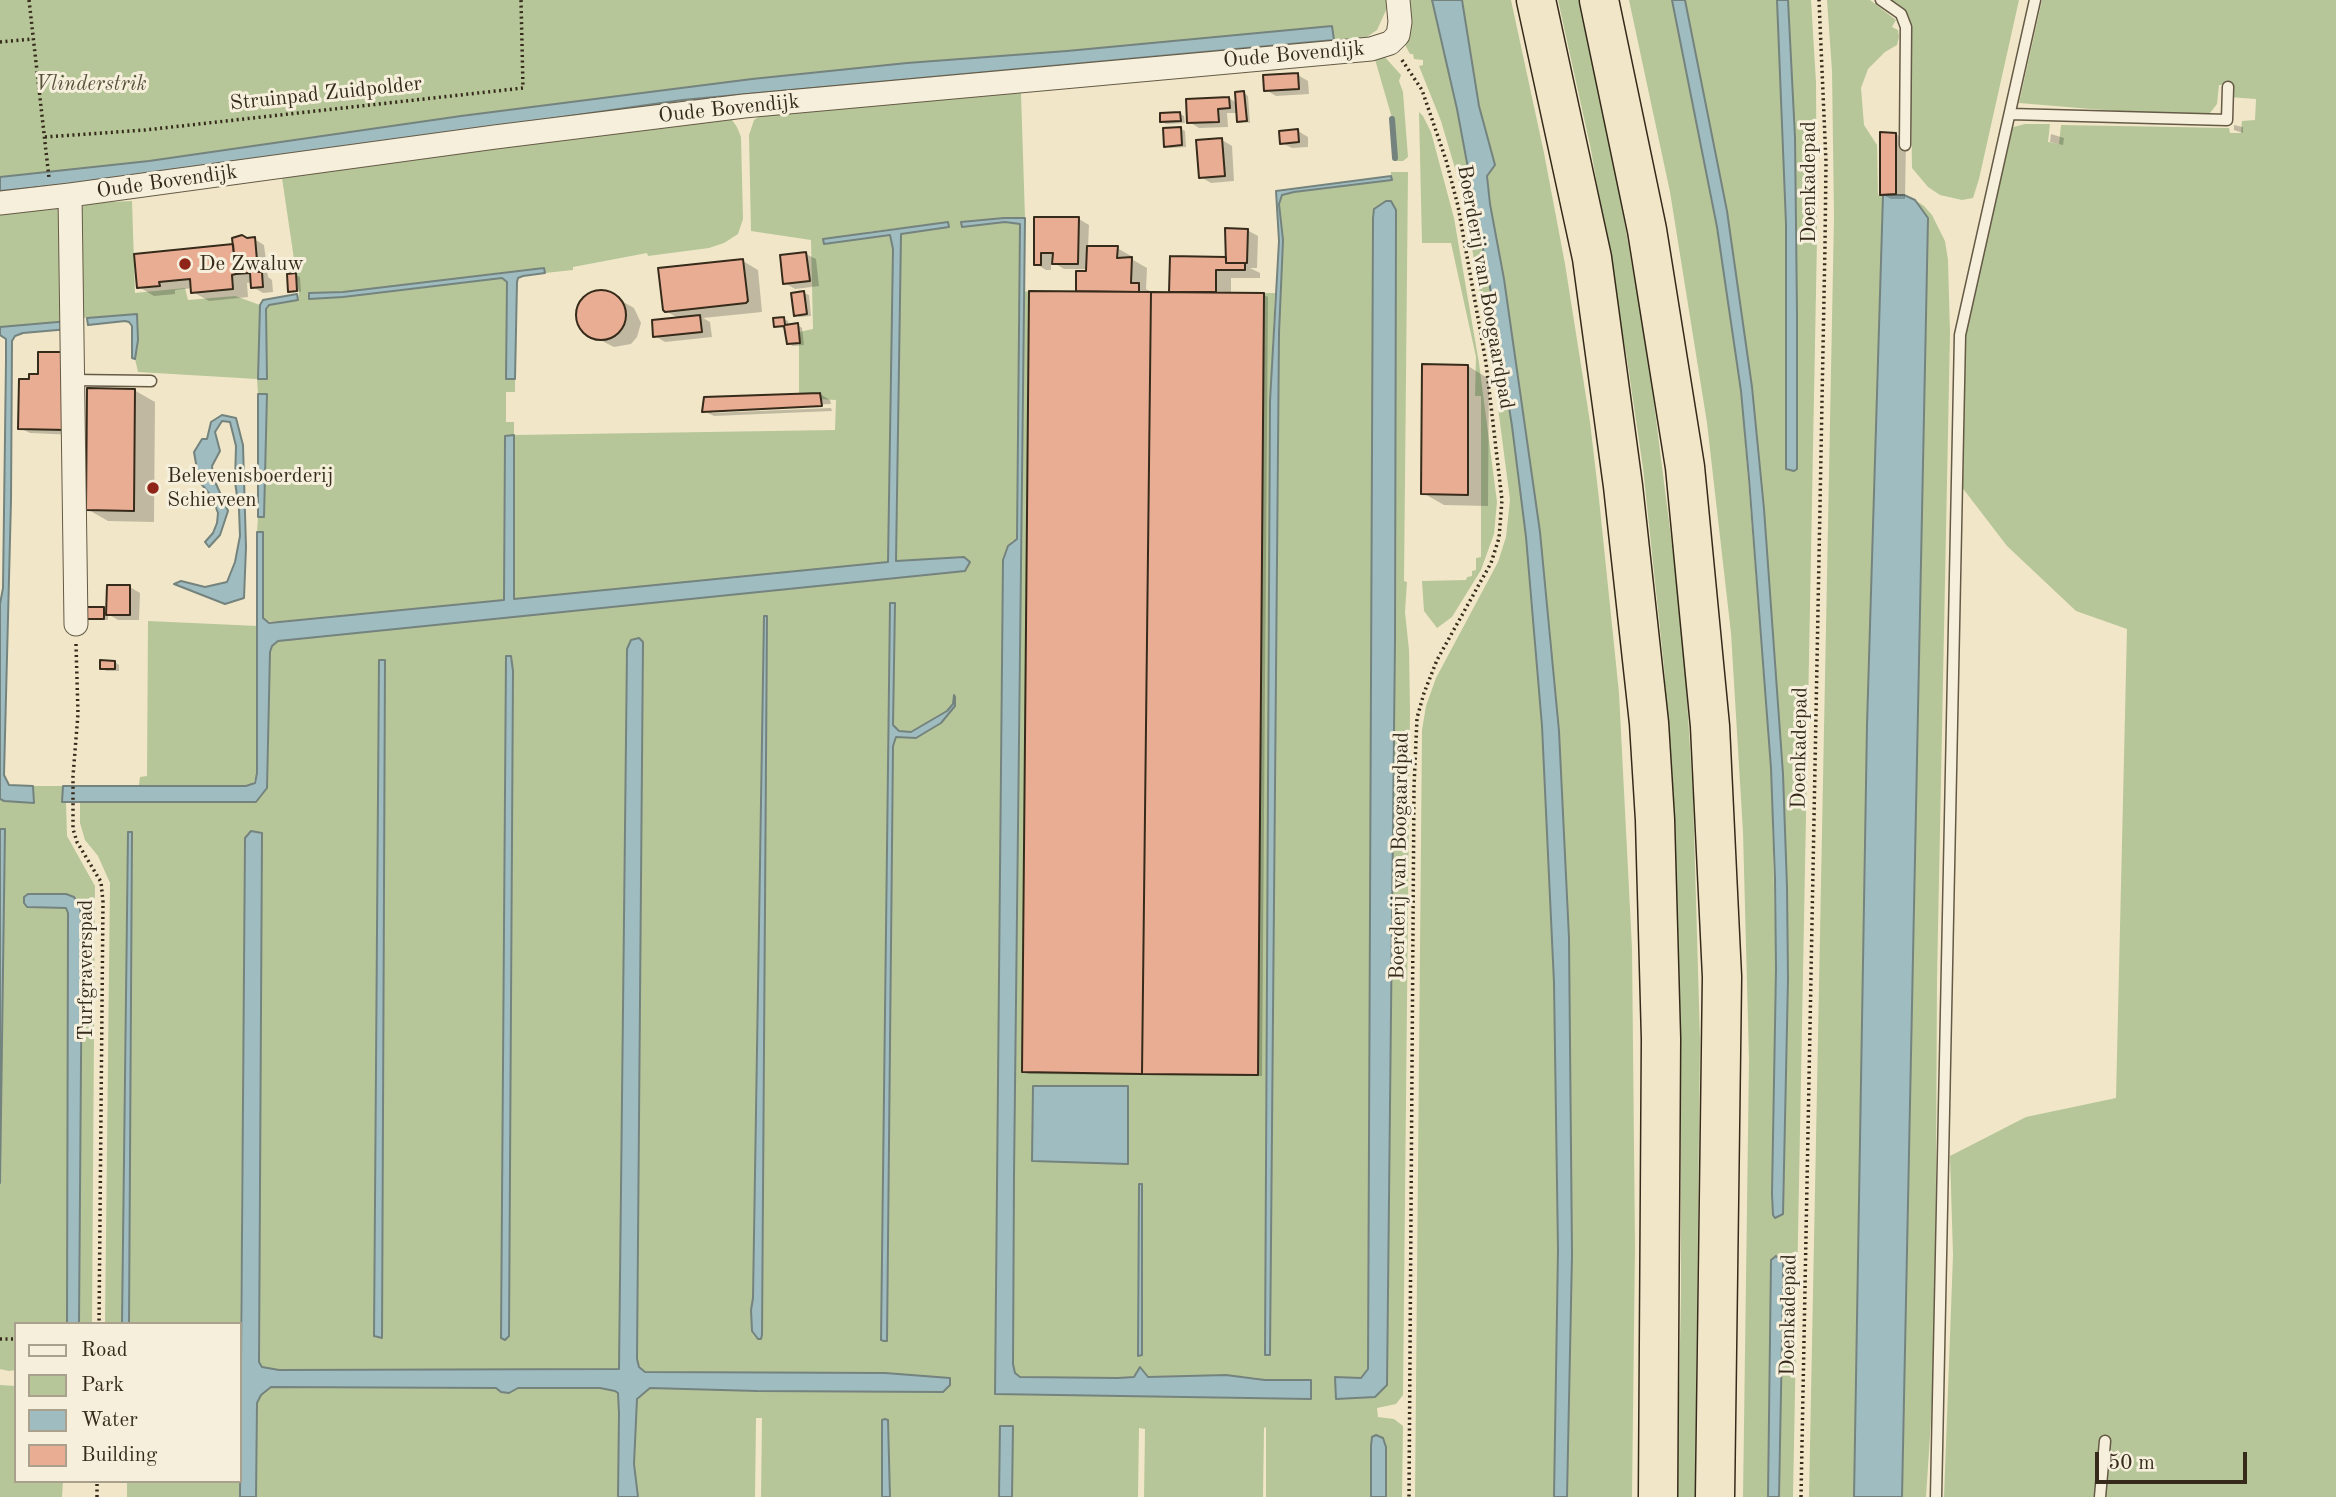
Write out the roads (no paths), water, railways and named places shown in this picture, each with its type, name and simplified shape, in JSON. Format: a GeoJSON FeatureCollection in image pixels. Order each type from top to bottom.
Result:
{"type":"FeatureCollection","features":[{"type":"Feature","properties":{"kind":"highway"},"geometry":{"type":"LineString","coordinates":[[1536,0],[1592,258],[1623,486],[1649,723],[1656,820],[1661,1039],[1658,1497]]}},
{"type":"Feature","properties":{"kind":"highway"},"geometry":{"type":"LineString","coordinates":[[1599,0],[1647,230],[1685,467],[1710,726],[1722,977],[1714,1497]]}},
{"type":"Feature","properties":{"kind":"street","name":"Oude Bovendijk"},"geometry":{"type":"LineString","coordinates":[[0,203],[730,108],[1371,49],[1391,44],[1398,35],[1398,0]]}},
{"type":"Feature","properties":{"kind":"street","name":"Oude Bovendijk"},"geometry":{"type":"LineString","coordinates":[[70,195],[76,624]]}},
{"type":"Feature","properties":{"kind":"lane"},"geometry":{"type":"LineString","coordinates":[[1881,0],[1901,14],[1906,27],[1905,145]]}},
{"type":"Feature","properties":{"kind":"lane"},"geometry":{"type":"LineString","coordinates":[[1936,1497],[1960,335],[2035,0]]}},
{"type":"Feature","properties":{"kind":"lane"},"geometry":{"type":"LineString","coordinates":[[2010,114],[2227,120],[2228,87]]}},
{"type":"Feature","properties":{"kind":"lane"},"geometry":{"type":"LineString","coordinates":[[72,380],[151,380]]}},
{"type":"Feature","properties":{"kind":"lane"},"geometry":{"type":"LineString","coordinates":[[2100,1497],[2105,1441]]}},
{"type":"Feature","properties":{"kind":"water"},"geometry":{"type":"Polygon","coordinates":[[[1432,0],[1462,0],[1479,106],[1495,165],[1487,176],[1490,204],[1504,279],[1540,532],[1559,731],[1569,938],[1572,1255],[1567,1497],[1554,1497],[1558,1250],[1554,983],[1542,726],[1526,537],[1489,281],[1457,109],[1432,0]]]}},
{"type":"Feature","properties":{"kind":"water"},"geometry":{"type":"Polygon","coordinates":[[[1672,0],[1685,0],[1727,211],[1752,387],[1764,509],[1783,774],[1787,887],[1788,979],[1783,1214],[1775,1218],[1772,1194],[1775,879],[1771,768],[1749,479],[1741,391],[1717,227],[1672,0]]]}},
{"type":"Feature","properties":{"kind":"water"},"geometry":{"type":"Polygon","coordinates":[[[1777,0],[1788,0],[1795,137],[1797,469],[1794,471],[1786,469],[1786,224],[1777,0]]]}},
{"type":"Feature","properties":{"kind":"water"},"geometry":{"type":"Polygon","coordinates":[[[1332,26],[1334,40],[682,100],[150,176],[0,191],[0,177],[149,161],[461,116],[752,79],[1332,26]]]}},
{"type":"Feature","properties":{"kind":"water"},"geometry":{"type":"Polygon","coordinates":[[[1391,176],[1392,180],[1282,195],[1279,204],[1283,240],[1279,333],[1270,1355],[1265,1355],[1270,401],[1279,241],[1276,191],[1391,176]]]}},
{"type":"Feature","properties":{"kind":"water"},"geometry":{"type":"Polygon","coordinates":[[[1883,195],[1904,195],[1915,200],[1928,218],[1902,1497],[1854,1497],[1867,725],[1883,195]]]}},
{"type":"Feature","properties":{"kind":"water"},"geometry":{"type":"Polygon","coordinates":[[[1386,201],[1391,201],[1396,210],[1395,639],[1387,1385],[1375,1397],[1336,1399],[1335,1377],[1361,1378],[1368,1369],[1373,218],[1374,209],[1386,201]]]}},
{"type":"Feature","properties":{"kind":"water"},"geometry":{"type":"Polygon","coordinates":[[[1025,218],[1014,1175],[1015,1373],[1020,1377],[1118,1378],[1134,1377],[1140,1367],[1148,1377],[1226,1375],[1265,1380],[1311,1380],[1311,1399],[995,1394],[1003,560],[1008,546],[1017,539],[1020,224],[1005,222],[962,227],[961,222],[1025,218]]]}},
{"type":"Feature","properties":{"kind":"water"},"geometry":{"type":"Polygon","coordinates":[[[948,222],[949,227],[901,234],[896,561],[964,557],[970,562],[965,571],[278,641],[270,652],[267,788],[256,802],[62,802],[63,786],[246,786],[255,783],[257,532],[263,532],[263,618],[269,623],[504,600],[505,436],[514,435],[514,599],[888,562],[893,249],[890,235],[824,244],[823,239],[948,222]]]}},
{"type":"Feature","properties":{"kind":"water"},"geometry":{"type":"Polygon","coordinates":[[[544,268],[545,273],[518,278],[515,379],[506,379],[507,282],[502,278],[309,299],[309,293],[343,292],[544,268]]]}},
{"type":"Feature","properties":{"kind":"water"},"geometry":{"type":"Polygon","coordinates":[[[297,294],[298,300],[269,305],[266,309],[267,379],[258,379],[260,305],[263,300],[297,294]]]}},
{"type":"Feature","properties":{"kind":"water"},"geometry":{"type":"Polygon","coordinates":[[[137,314],[138,340],[135,359],[132,358],[132,326],[129,322],[88,325],[87,318],[137,314]]]}},
{"type":"Feature","properties":{"kind":"water"},"geometry":{"type":"Polygon","coordinates":[[[69,321],[69,329],[23,333],[15,336],[12,341],[4,775],[9,785],[33,786],[34,803],[4,801],[0,799],[0,604],[3,588],[6,339],[0,335],[0,327],[69,321]]]}},
{"type":"Feature","properties":{"kind":"water"},"geometry":{"type":"Polygon","coordinates":[[[258,394],[267,394],[264,517],[258,517],[258,394]]]}},
{"type":"Feature","properties":{"kind":"water"},"geometry":{"type":"Polygon","coordinates":[[[222,415],[236,418],[243,445],[246,547],[244,598],[225,604],[174,584],[181,581],[205,587],[227,582],[235,562],[240,536],[235,482],[236,446],[230,422],[222,421],[215,432],[220,451],[212,466],[213,477],[228,511],[220,535],[209,547],[205,542],[213,533],[218,513],[212,497],[199,481],[194,452],[202,439],[207,439],[211,422],[222,415]]]}},
{"type":"Feature","properties":{"kind":"water"},"geometry":{"type":"Polygon","coordinates":[[[890,603],[895,603],[893,725],[899,731],[911,732],[947,711],[953,704],[954,695],[955,706],[941,723],[916,738],[896,737],[893,746],[887,1341],[884,1341],[881,1340],[890,603]]]}},
{"type":"Feature","properties":{"kind":"water"},"geometry":{"type":"Polygon","coordinates":[[[764,616],[767,616],[762,1335],[761,1339],[758,1339],[752,1331],[751,1310],[764,616]]]}},
{"type":"Feature","properties":{"kind":"water"},"geometry":{"type":"Polygon","coordinates":[[[639,638],[643,642],[639,1367],[645,1372],[885,1373],[950,1378],[950,1385],[943,1392],[650,1388],[637,1399],[634,1464],[638,1497],[618,1497],[619,1413],[618,1393],[615,1391],[600,1388],[518,1388],[509,1393],[496,1388],[271,1387],[261,1395],[257,1403],[256,1497],[240,1497],[245,838],[251,831],[262,833],[259,1362],[262,1367],[279,1370],[619,1369],[627,649],[631,640],[639,638]]]}},
{"type":"Feature","properties":{"kind":"water"},"geometry":{"type":"Polygon","coordinates":[[[506,656],[511,656],[513,671],[509,1336],[505,1340],[501,1338],[506,656]]]}},
{"type":"Feature","properties":{"kind":"water"},"geometry":{"type":"Polygon","coordinates":[[[379,660],[385,660],[382,1338],[374,1336],[379,660]]]}},
{"type":"Feature","properties":{"kind":"water"},"geometry":{"type":"Polygon","coordinates":[[[0,829],[5,829],[0,1183],[0,829]]]}},
{"type":"Feature","properties":{"kind":"water"},"geometry":{"type":"Polygon","coordinates":[[[128,832],[132,832],[129,1322],[122,1322],[128,832]]]}},
{"type":"Feature","properties":{"kind":"water"},"geometry":{"type":"Polygon","coordinates":[[[28,894],[66,894],[74,897],[80,907],[79,1322],[67,1322],[68,913],[66,908],[27,907],[24,897],[28,894]]]}},
{"type":"Feature","properties":{"kind":"water"},"geometry":{"type":"Polygon","coordinates":[[[1033,1086],[1128,1086],[1128,1164],[1032,1161],[1033,1086]]]}},
{"type":"Feature","properties":{"kind":"water"},"geometry":{"type":"Polygon","coordinates":[[[1139,1184],[1142,1184],[1142,1355],[1138,1356],[1139,1184]]]}},
{"type":"Feature","properties":{"kind":"water"},"geometry":{"type":"Polygon","coordinates":[[[1776,1256],[1783,1262],[1779,1497],[1768,1497],[1771,1260],[1776,1256]]]}},
{"type":"Feature","properties":{"kind":"water"},"geometry":{"type":"Polygon","coordinates":[[[882,1420],[888,1420],[890,1497],[882,1497],[882,1420]]]}},
{"type":"Feature","properties":{"kind":"water"},"geometry":{"type":"Polygon","coordinates":[[[1000,1426],[1013,1426],[1012,1497],[999,1497],[1000,1426]]]}},
{"type":"Feature","properties":{"kind":"water"},"geometry":{"type":"Polygon","coordinates":[[[1376,1435],[1383,1438],[1386,1447],[1386,1497],[1371,1497],[1371,1446],[1372,1437],[1376,1435]]]}},
{"type":"Feature","properties":{"kind":"waterway"},"geometry":{"type":"LineString","coordinates":[[1392,119],[1395,158]]}},
{"type":"Feature","properties":{"kind":"place","name":"De Zwaluw"},"geometry":{"type":"Point","coordinates":[185,264]}},
{"type":"Feature","properties":{"kind":"place","name":"Belevenisboerderij Schieveen"},"geometry":{"type":"Point","coordinates":[153,488]}},
{"type":"Feature","properties":{"kind":"park label","name":"Vlinderstrik"},"geometry":{"type":"Point","coordinates":[91,84]}}]}
